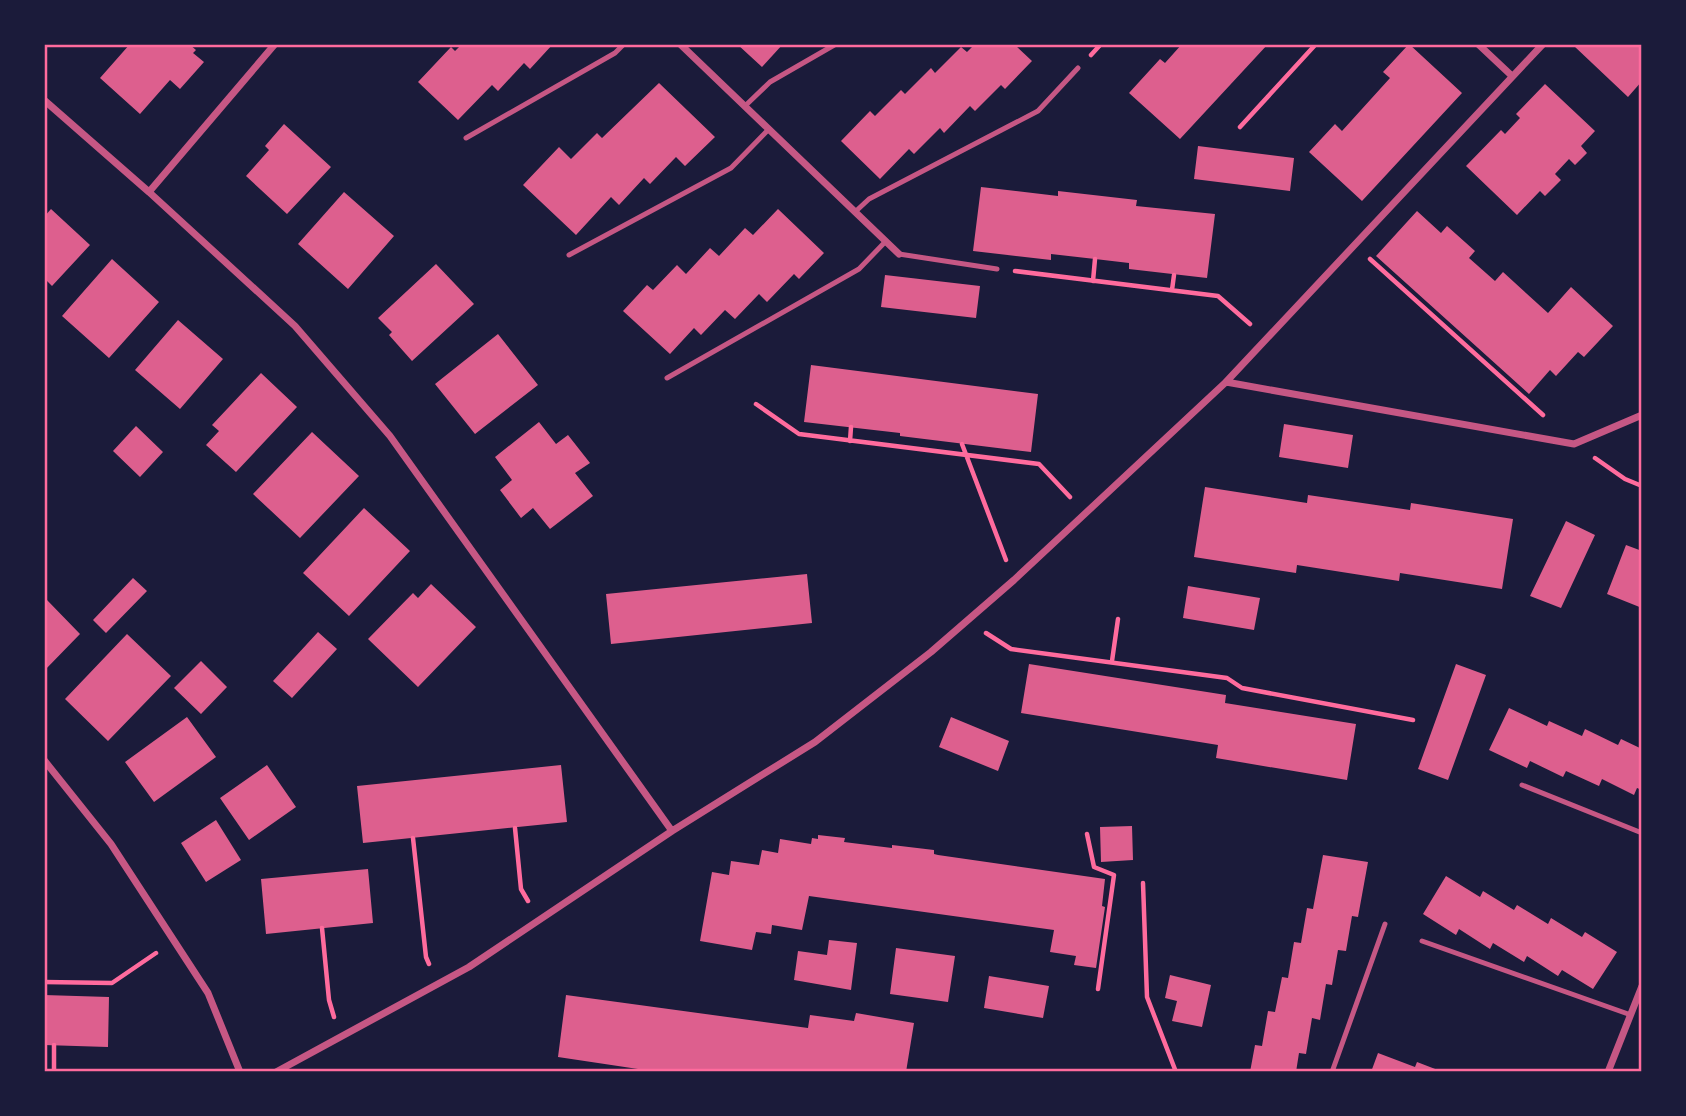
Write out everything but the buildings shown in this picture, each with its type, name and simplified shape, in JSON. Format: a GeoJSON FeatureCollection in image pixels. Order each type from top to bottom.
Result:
{"type":"FeatureCollection","features":[{"type":"Feature","properties":{"kind":"street"},"geometry":{"type":"LineString","coordinates":[[149,192],[275,44]]}},
{"type":"Feature","properties":{"kind":"street"},"geometry":{"type":"LineString","coordinates":[[680,44],[899,254]]}},
{"type":"Feature","properties":{"kind":"street"},"geometry":{"type":"LineString","coordinates":[[1478,44],[1512,76]]}},
{"type":"Feature","properties":{"kind":"street"},"geometry":{"type":"LineString","coordinates":[[276,1072],[469,967],[672,831],[815,741],[921,660],[1014,580],[1226,382],[1543,44]]}},
{"type":"Feature","properties":{"kind":"street"},"geometry":{"type":"LineString","coordinates":[[44,100],[295,326],[390,436],[672,831]]}},
{"type":"Feature","properties":{"kind":"street"},"geometry":{"type":"LineString","coordinates":[[1226,382],[1574,444],[1642,415]]}},
{"type":"Feature","properties":{"kind":"street"},"geometry":{"type":"LineString","coordinates":[[44,760],[111,844],[208,993],[240,1072]]}},
{"type":"Feature","properties":{"kind":"street"},"geometry":{"type":"LineString","coordinates":[[1608,1072],[1642,986]]}},
{"type":"Feature","properties":{"kind":"lane"},"geometry":{"type":"LineString","coordinates":[[466,138],[615,53],[624,44]]}},
{"type":"Feature","properties":{"kind":"lane"},"geometry":{"type":"LineString","coordinates":[[745,106],[770,82],[836,44]]}},
{"type":"Feature","properties":{"kind":"lane"},"geometry":{"type":"LineString","coordinates":[[855,212],[869,199],[1038,111],[1078,68]]}},
{"type":"Feature","properties":{"kind":"lane"},"geometry":{"type":"LineString","coordinates":[[569,256],[731,168],[769,129]]}},
{"type":"Feature","properties":{"kind":"lane"},"geometry":{"type":"LineString","coordinates":[[667,378],[859,269],[886,241]]}},
{"type":"Feature","properties":{"kind":"lane"},"geometry":{"type":"LineString","coordinates":[[899,254],[997,269]]}},
{"type":"Feature","properties":{"kind":"lane"},"geometry":{"type":"LineString","coordinates":[[1522,785],[1642,833]]}},
{"type":"Feature","properties":{"kind":"lane"},"geometry":{"type":"LineString","coordinates":[[1332,1072],[1385,924]]}},
{"type":"Feature","properties":{"kind":"lane"},"geometry":{"type":"LineString","coordinates":[[1422,941],[1630,1015]]}},
{"type":"Feature","properties":{"kind":"path"},"geometry":{"type":"LineString","coordinates":[[1240,127],[1316,44]]}},
{"type":"Feature","properties":{"kind":"path"},"geometry":{"type":"LineString","coordinates":[[1353,246],[1544,416]]}},
{"type":"Feature","properties":{"kind":"path"},"geometry":{"type":"LineString","coordinates":[[1093,281],[1095,260]]}},
{"type":"Feature","properties":{"kind":"path"},"geometry":{"type":"LineString","coordinates":[[997,269],[1218,296],[1266,338]]}},
{"type":"Feature","properties":{"kind":"path"},"geometry":{"type":"LineString","coordinates":[[1172,290],[1174,275]]}},
{"type":"Feature","properties":{"kind":"path"},"geometry":{"type":"LineString","coordinates":[[756,404],[799,434],[1039,464],[1085,513]]}},
{"type":"Feature","properties":{"kind":"path"},"geometry":{"type":"LineString","coordinates":[[850,440],[851,428]]}},
{"type":"Feature","properties":{"kind":"path"},"geometry":{"type":"LineString","coordinates":[[962,443],[1014,580]]}},
{"type":"Feature","properties":{"kind":"path"},"geometry":{"type":"LineString","coordinates":[[1574,444],[1625,479],[1642,486]]}},
{"type":"Feature","properties":{"kind":"path"},"geometry":{"type":"LineString","coordinates":[[1112,661],[1118,619]]}},
{"type":"Feature","properties":{"kind":"path"},"geometry":{"type":"LineString","coordinates":[[968,621],[1011,649],[1227,678],[1242,688],[1413,720]]}},
{"type":"Feature","properties":{"kind":"path"},"geometry":{"type":"LineString","coordinates":[[515,828],[521,889],[541,919]]}},
{"type":"Feature","properties":{"kind":"path"},"geometry":{"type":"LineString","coordinates":[[1087,834],[1094,867],[1114,876],[1098,989]]}},
{"type":"Feature","properties":{"kind":"path"},"geometry":{"type":"LineString","coordinates":[[413,838],[426,957],[438,984]]}},
{"type":"Feature","properties":{"kind":"path"},"geometry":{"type":"LineString","coordinates":[[1143,883],[1147,997],[1176,1072]]}},
{"type":"Feature","properties":{"kind":"path"},"geometry":{"type":"LineString","coordinates":[[322,928],[329,1000],[340,1038]]}},
{"type":"Feature","properties":{"kind":"path"},"geometry":{"type":"LineString","coordinates":[[44,982],[112,983],[174,940]]}},
{"type":"Feature","properties":{"kind":"path"},"geometry":{"type":"LineString","coordinates":[[54,1045],[54,1072]]}}]}
